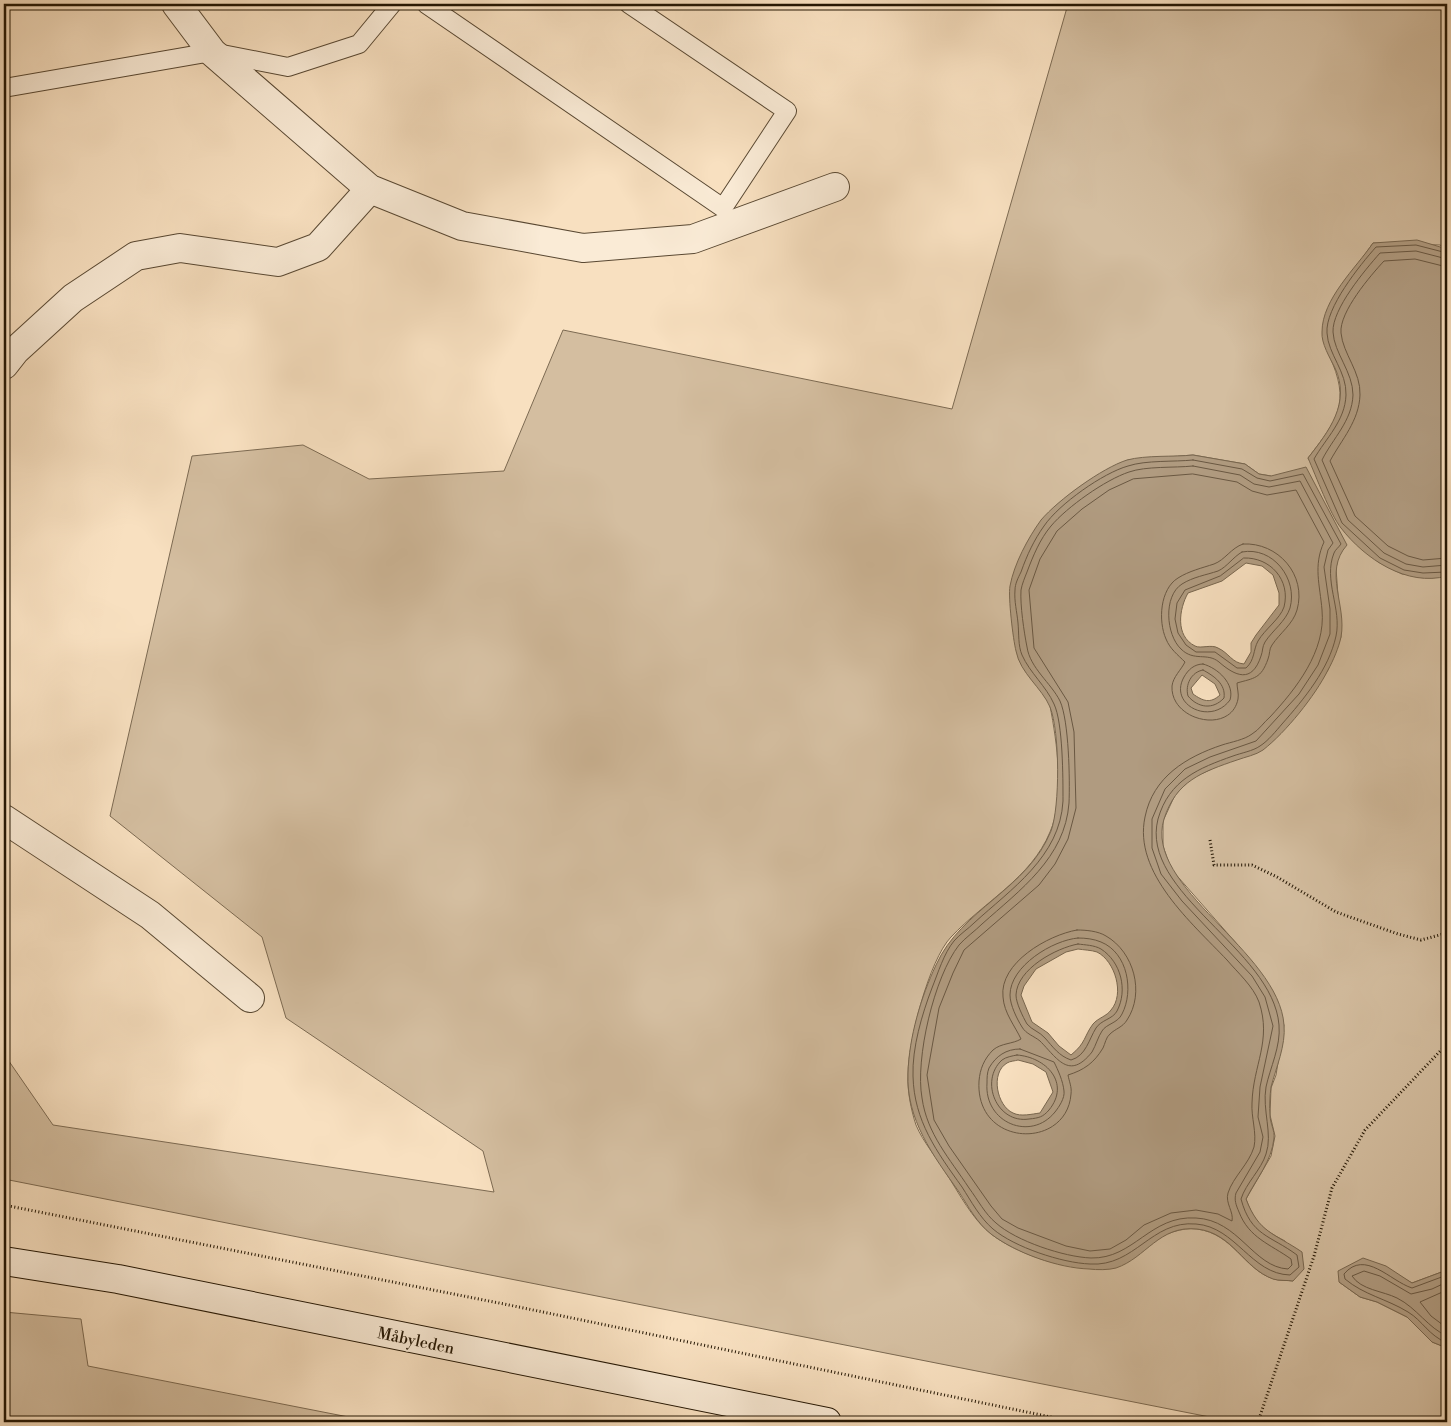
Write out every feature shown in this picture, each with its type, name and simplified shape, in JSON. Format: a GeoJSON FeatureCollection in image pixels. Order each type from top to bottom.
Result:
{"type":"FeatureCollection","features":[{"type":"Feature","properties":{"kind":"street"},"geometry":{"type":"LineString","coordinates":[[176,4],[212,52],[370,189],[462,226],[583,248],[693,239],[835,186]]}},
{"type":"Feature","properties":{"kind":"street"},"geometry":{"type":"LineString","coordinates":[[4,365],[15,351],[73,298],[136,256],[180,248],[278,262],[318,247],[370,189]]}},
{"type":"Feature","properties":{"kind":"street"},"geometry":{"type":"LineString","coordinates":[[4,819],[150,915],[250,998]]}},
{"type":"Feature","properties":{"kind":"street","name":"Måbyleden"},"geometry":{"type":"LineString","coordinates":[[4,1261],[118,1279],[827,1422]]}},
{"type":"Feature","properties":{"kind":"lane"},"geometry":{"type":"LineString","coordinates":[[4,88],[212,52],[288,67],[360,44],[392,4]]}},
{"type":"Feature","properties":{"kind":"lane"},"geometry":{"type":"LineString","coordinates":[[426,4],[723,208],[786,111],[629,4]]}},
{"type":"Feature","properties":{"kind":"path"},"geometry":{"type":"LineString","coordinates":[[1210,840],[1214,865],[1252,865],[1277,877],[1336,912],[1368,925],[1421,940],[1447,933]]}},
{"type":"Feature","properties":{"kind":"path"},"geometry":{"type":"LineString","coordinates":[[1258,1422],[1314,1256],[1332,1188],[1364,1130],[1447,1044]]}},
{"type":"Feature","properties":{"kind":"path"},"geometry":{"type":"LineString","coordinates":[[4,1205],[509,1305],[1075,1422]]}},
{"type":"Feature","properties":{"kind":"shaded area"},"geometry":{"type":"Polygon","coordinates":[[[1068,4],[1447,4],[1447,249],[1440,245],[1373,243],[1363,257],[1329,355],[1339,386],[1338,410],[1334,421],[1308,458],[1359,545],[1378,562],[1402,574],[1447,576],[1447,1270],[1412,1283],[1400,1276],[1339,1282],[1360,1297],[1377,1302],[1407,1317],[1432,1342],[1447,1348],[1447,1422],[1235,1422],[4,1179],[4,1054],[53,1125],[494,1192],[483,1151],[286,1018],[262,937],[110,816],[192,456],[303,445],[369,479],[504,471],[563,330],[952,409],[1068,4]],[[1193,455],[1128,460],[1100,474],[1070,494],[1050,706],[1058,770],[1055,818],[1042,848],[1031,863],[1006,888],[964,924],[943,948],[928,982],[916,1023],[909,1060],[908,1087],[914,1119],[922,1138],[966,1205],[984,1228],[998,1239],[1015,1248],[1059,1264],[1133,1256],[1162,1236],[1179,1230],[1197,1229],[1210,1232],[1220,1238],[1264,1274],[1276,1280],[1293,1281],[1285,1241],[1270,1233],[1256,1220],[1246,1199],[1271,1156],[1275,1136],[1270,1115],[1271,1088],[1276,1075],[1284,1025],[1236,943],[1171,869],[1163,846],[1163,821],[1175,795],[1192,778],[1214,768],[1308,700],[1328,670],[1341,637],[1336,568],[1339,554],[1271,476],[1259,474],[1245,464],[1193,455]]]}},
{"type":"Feature","properties":{"kind":"shaded area"},"geometry":{"type":"Polygon","coordinates":[[[4,1312],[81,1319],[88,1366],[374,1422],[4,1422],[4,1312]]]}},
{"type":"Feature","properties":{"kind":"water"},"geometry":{"type":"Polygon","coordinates":[[[1417,240],[1447,249],[1447,576],[1432,578],[1417,578],[1402,574],[1388,568],[1362,550],[1341,528],[1332,514],[1308,458],[1330,427],[1339,405],[1339,381],[1324,346],[1322,336],[1323,320],[1334,296],[1373,243],[1417,240]]]}},
{"type":"Feature","properties":{"kind":"water"},"geometry":{"type":"Polygon","coordinates":[[[1193,455],[1245,464],[1259,474],[1271,476],[1306,467],[1347,545],[1340,555],[1336,578],[1341,613],[1341,637],[1332,662],[1316,691],[1290,724],[1263,750],[1202,774],[1183,787],[1169,806],[1164,819],[1163,844],[1173,869],[1191,895],[1260,971],[1277,998],[1284,1025],[1284,1033],[1270,1094],[1270,1118],[1274,1133],[1273,1146],[1267,1162],[1246,1199],[1256,1219],[1262,1226],[1302,1252],[1304,1269],[1293,1281],[1275,1280],[1263,1274],[1220,1237],[1197,1229],[1184,1229],[1173,1232],[1127,1263],[1116,1268],[1103,1270],[1064,1266],[1012,1247],[991,1234],[981,1225],[940,1164],[916,1122],[909,1090],[908,1073],[913,1031],[925,990],[936,965],[947,946],[961,929],[1027,869],[1040,851],[1051,831],[1054,820],[1058,769],[1053,719],[1050,707],[1042,693],[1026,673],[1018,659],[1014,637],[1010,608],[1010,586],[1018,560],[1041,520],[1058,503],[1093,477],[1127,460],[1143,457],[1193,455]],[[1246,563],[1222,581],[1188,593],[1182,607],[1182,629],[1184,636],[1195,646],[1215,647],[1222,650],[1236,662],[1244,664],[1251,652],[1251,643],[1279,605],[1279,593],[1273,575],[1262,566],[1246,563]],[[1202,675],[1191,688],[1193,694],[1203,700],[1213,700],[1220,695],[1215,684],[1202,675]],[[1078,949],[1066,952],[1036,969],[1024,986],[1021,995],[1032,1022],[1048,1033],[1059,1046],[1071,1055],[1082,1043],[1093,1024],[1111,1010],[1115,1003],[1117,987],[1113,970],[1103,956],[1090,950],[1078,949]],[[1018,1060],[1010,1062],[1002,1068],[997,1081],[1003,1104],[1007,1109],[1016,1114],[1040,1113],[1053,1092],[1046,1072],[1033,1064],[1018,1060]]]}},
{"type":"Feature","properties":{"kind":"water"},"geometry":{"type":"Polygon","coordinates":[[[1363,1258],[1386,1266],[1412,1283],[1447,1270],[1447,1348],[1432,1342],[1407,1317],[1377,1302],[1360,1297],[1339,1282],[1338,1271],[1363,1258]]]}}]}
